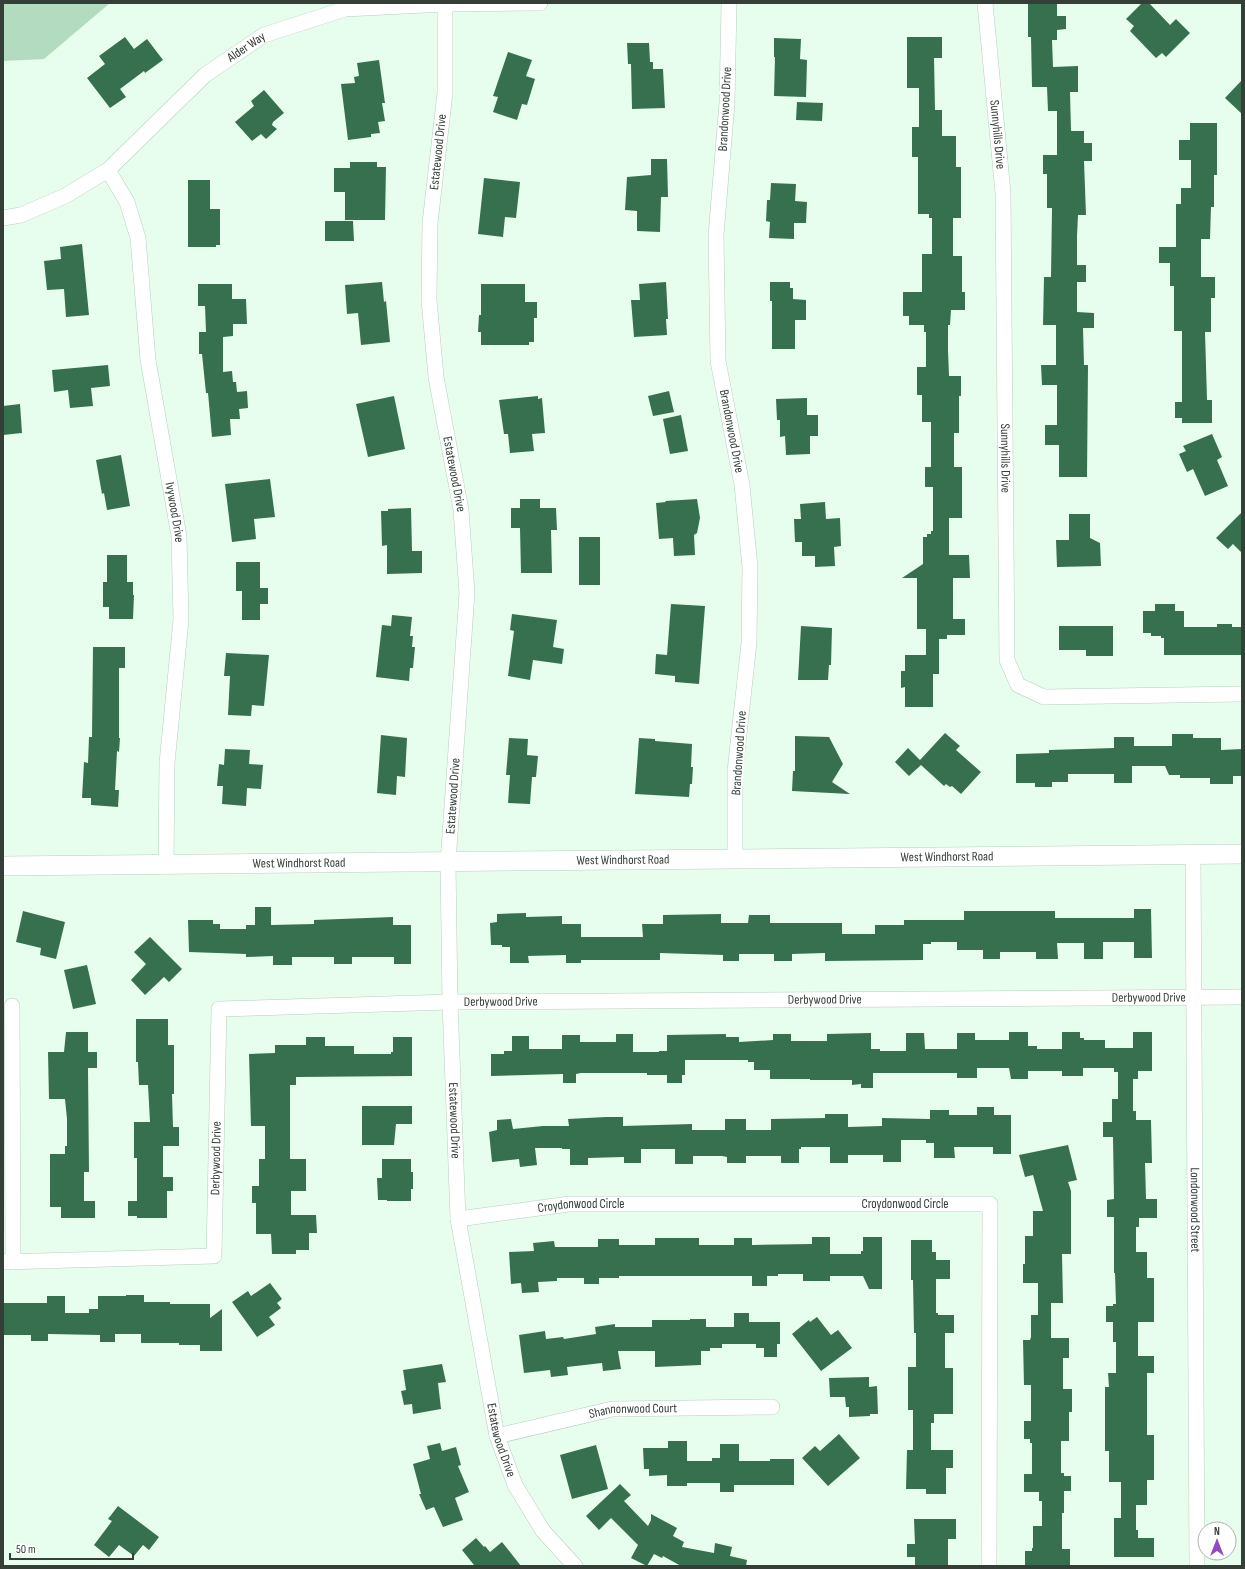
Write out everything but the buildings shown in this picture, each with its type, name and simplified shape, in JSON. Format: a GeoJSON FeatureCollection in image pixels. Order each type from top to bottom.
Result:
{"type":"FeatureCollection","features":[{"type":"Feature","properties":{"kind":"street","name":"Alder Way"},"geometry":{"type":"LineString","coordinates":[[3,218],[21,215],[65,196],[108,170],[205,75],[264,36],[345,9],[445,3],[540,3]]}},
{"type":"Feature","properties":{"kind":"street","name":"Estatewood Drive"},"geometry":{"type":"LineString","coordinates":[[445,3],[445,93],[430,222],[429,300],[436,377],[461,510],[467,593],[448,863],[450,1002],[458,1219],[497,1436],[519,1492],[543,1531],[574,1566]]}},
{"type":"Feature","properties":{"kind":"street","name":"Brandonwood Drive"},"geometry":{"type":"LineString","coordinates":[[728,3],[727,103],[716,235],[718,361],[742,485],[750,567],[749,643],[735,771],[735,859]]}},
{"type":"Feature","properties":{"kind":"street","name":"Sunnyhills Drive"},"geometry":{"type":"LineString","coordinates":[[985,3],[1003,193],[1007,660],[1018,685],[1044,697],[1242,694]]}},
{"type":"Feature","properties":{"kind":"street","name":"Ivywood Drive"},"geometry":{"type":"LineString","coordinates":[[108,170],[127,202],[138,238],[148,360],[179,536],[181,620],[166,763],[166,864]]}},
{"type":"Feature","properties":{"kind":"street","name":"West Windhorst Road"},"geometry":{"type":"LineString","coordinates":[[3,866],[448,863],[1242,854]]}},
{"type":"Feature","properties":{"kind":"street","name":"Londonwood Street"},"geometry":{"type":"LineString","coordinates":[[1193,855],[1197,1566]]}},
{"type":"Feature","properties":{"kind":"street","name":"Derbywood Drive"},"geometry":{"type":"LineString","coordinates":[[8,1262],[214,1256],[219,1009],[450,1002],[1242,997]]}},
{"type":"Feature","properties":{"kind":"street"},"geometry":{"type":"LineString","coordinates":[[8,1262],[12,1006]]}},
{"type":"Feature","properties":{"kind":"street","name":"Croydonwood Circle"},"geometry":{"type":"LineString","coordinates":[[458,1219],[569,1204],[990,1204],[989,1566]]}},
{"type":"Feature","properties":{"kind":"street","name":"Shannonwood Court"},"geometry":{"type":"LineString","coordinates":[[497,1436],[612,1409],[772,1406]]}},
{"type":"Feature","properties":{"kind":"green space"},"geometry":{"type":"Polygon","coordinates":[[[3,3],[110,3],[44,59],[3,61],[3,3]]]}}]}
